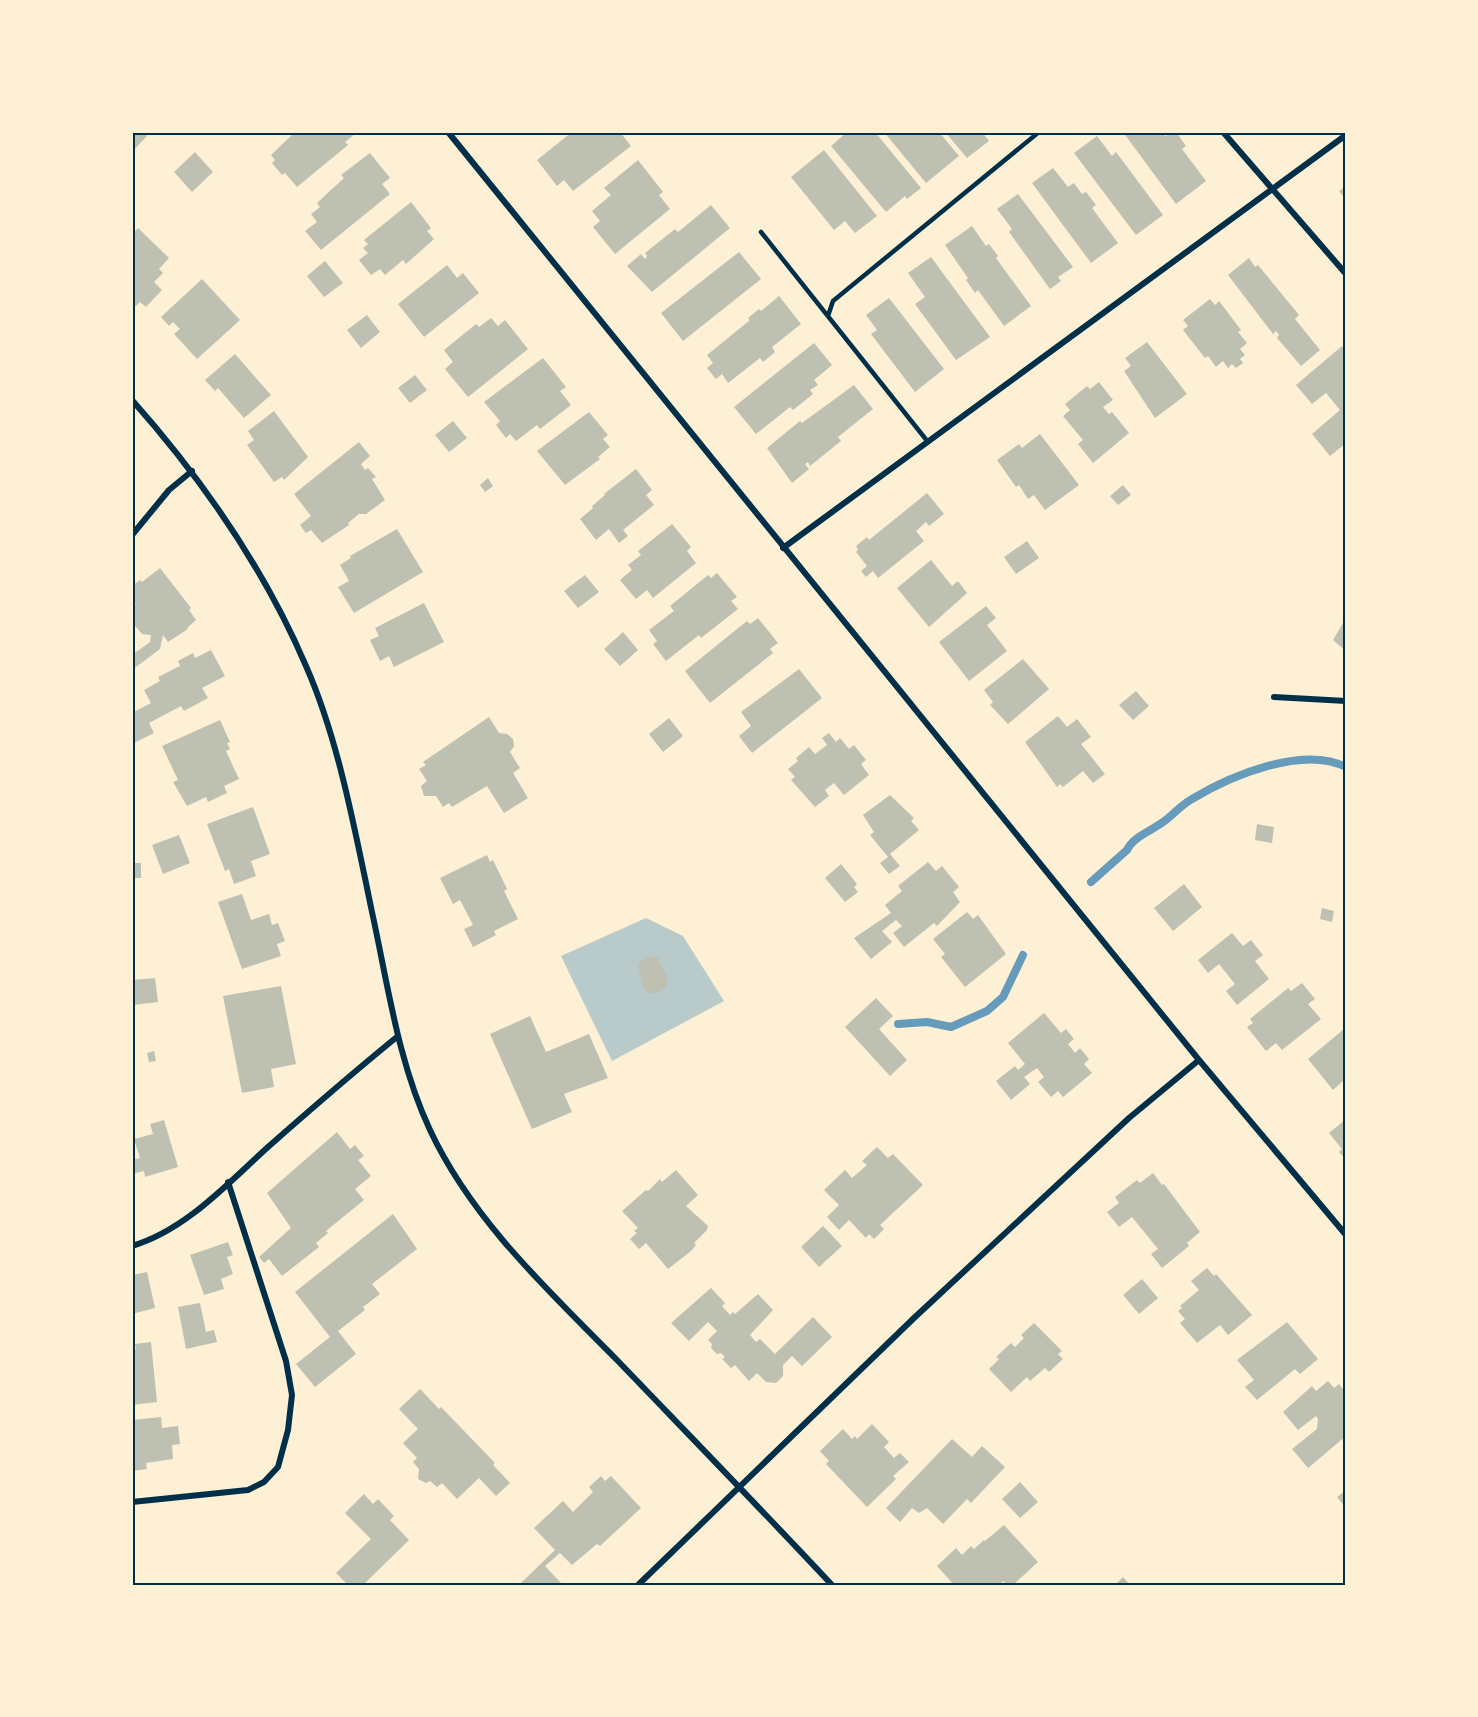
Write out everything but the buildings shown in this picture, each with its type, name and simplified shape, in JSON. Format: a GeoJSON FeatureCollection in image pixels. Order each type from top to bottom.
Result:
{"type":"FeatureCollection","features":[{"type":"Feature","properties":{"kind":"street"},"geometry":{"type":"LineString","coordinates":[[448,132],[1199,1060],[1346,1235]]}},
{"type":"Feature","properties":{"kind":"street"},"geometry":{"type":"LineString","coordinates":[[1223,132],[1346,274]]}},
{"type":"Feature","properties":{"kind":"street"},"geometry":{"type":"LineString","coordinates":[[783,548],[1346,135]]}},
{"type":"Feature","properties":{"kind":"street"},"geometry":{"type":"LineString","coordinates":[[132,400],[192,471],[274,600],[307,667],[331,738],[372,912],[398,1036],[428,1127],[449,1169],[482,1215],[544,1285],[832,1585]]}},
{"type":"Feature","properties":{"kind":"street"},"geometry":{"type":"LineString","coordinates":[[132,535],[169,490],[192,471]]}},
{"type":"Feature","properties":{"kind":"street"},"geometry":{"type":"LineString","coordinates":[[1274,697],[1346,701]]}},
{"type":"Feature","properties":{"kind":"street"},"geometry":{"type":"LineString","coordinates":[[132,1246],[172,1228],[398,1036]]}},
{"type":"Feature","properties":{"kind":"street"},"geometry":{"type":"LineString","coordinates":[[638,1585],[738,1485],[1129,1118],[1199,1060]]}},
{"type":"Feature","properties":{"kind":"street"},"geometry":{"type":"LineString","coordinates":[[132,1502],[248,1490],[264,1482],[278,1467],[288,1430],[292,1395],[286,1361],[228,1182]]}},
{"type":"Feature","properties":{"kind":"lane"},"geometry":{"type":"LineString","coordinates":[[828,316],[832,301],[1039,132]]}},
{"type":"Feature","properties":{"kind":"lane"},"geometry":{"type":"LineString","coordinates":[[761,232],[928,442]]}},
{"type":"Feature","properties":{"kind":"shaded area"},"geometry":{"type":"Polygon","coordinates":[[[646,918],[683,936],[724,1001],[612,1061],[561,956],[646,918]]]}},
{"type":"Feature","properties":{"kind":"waterway"},"geometry":{"type":"LineString","coordinates":[[1091,882],[1138,838],[1163,822],[1188,801],[1226,781],[1288,761],[1309,759],[1329,761],[1346,767]]}},
{"type":"Feature","properties":{"kind":"waterway"},"geometry":{"type":"LineString","coordinates":[[898,1024],[927,1022],[951,1027],[987,1011],[1003,997],[1023,955]]}}]}
